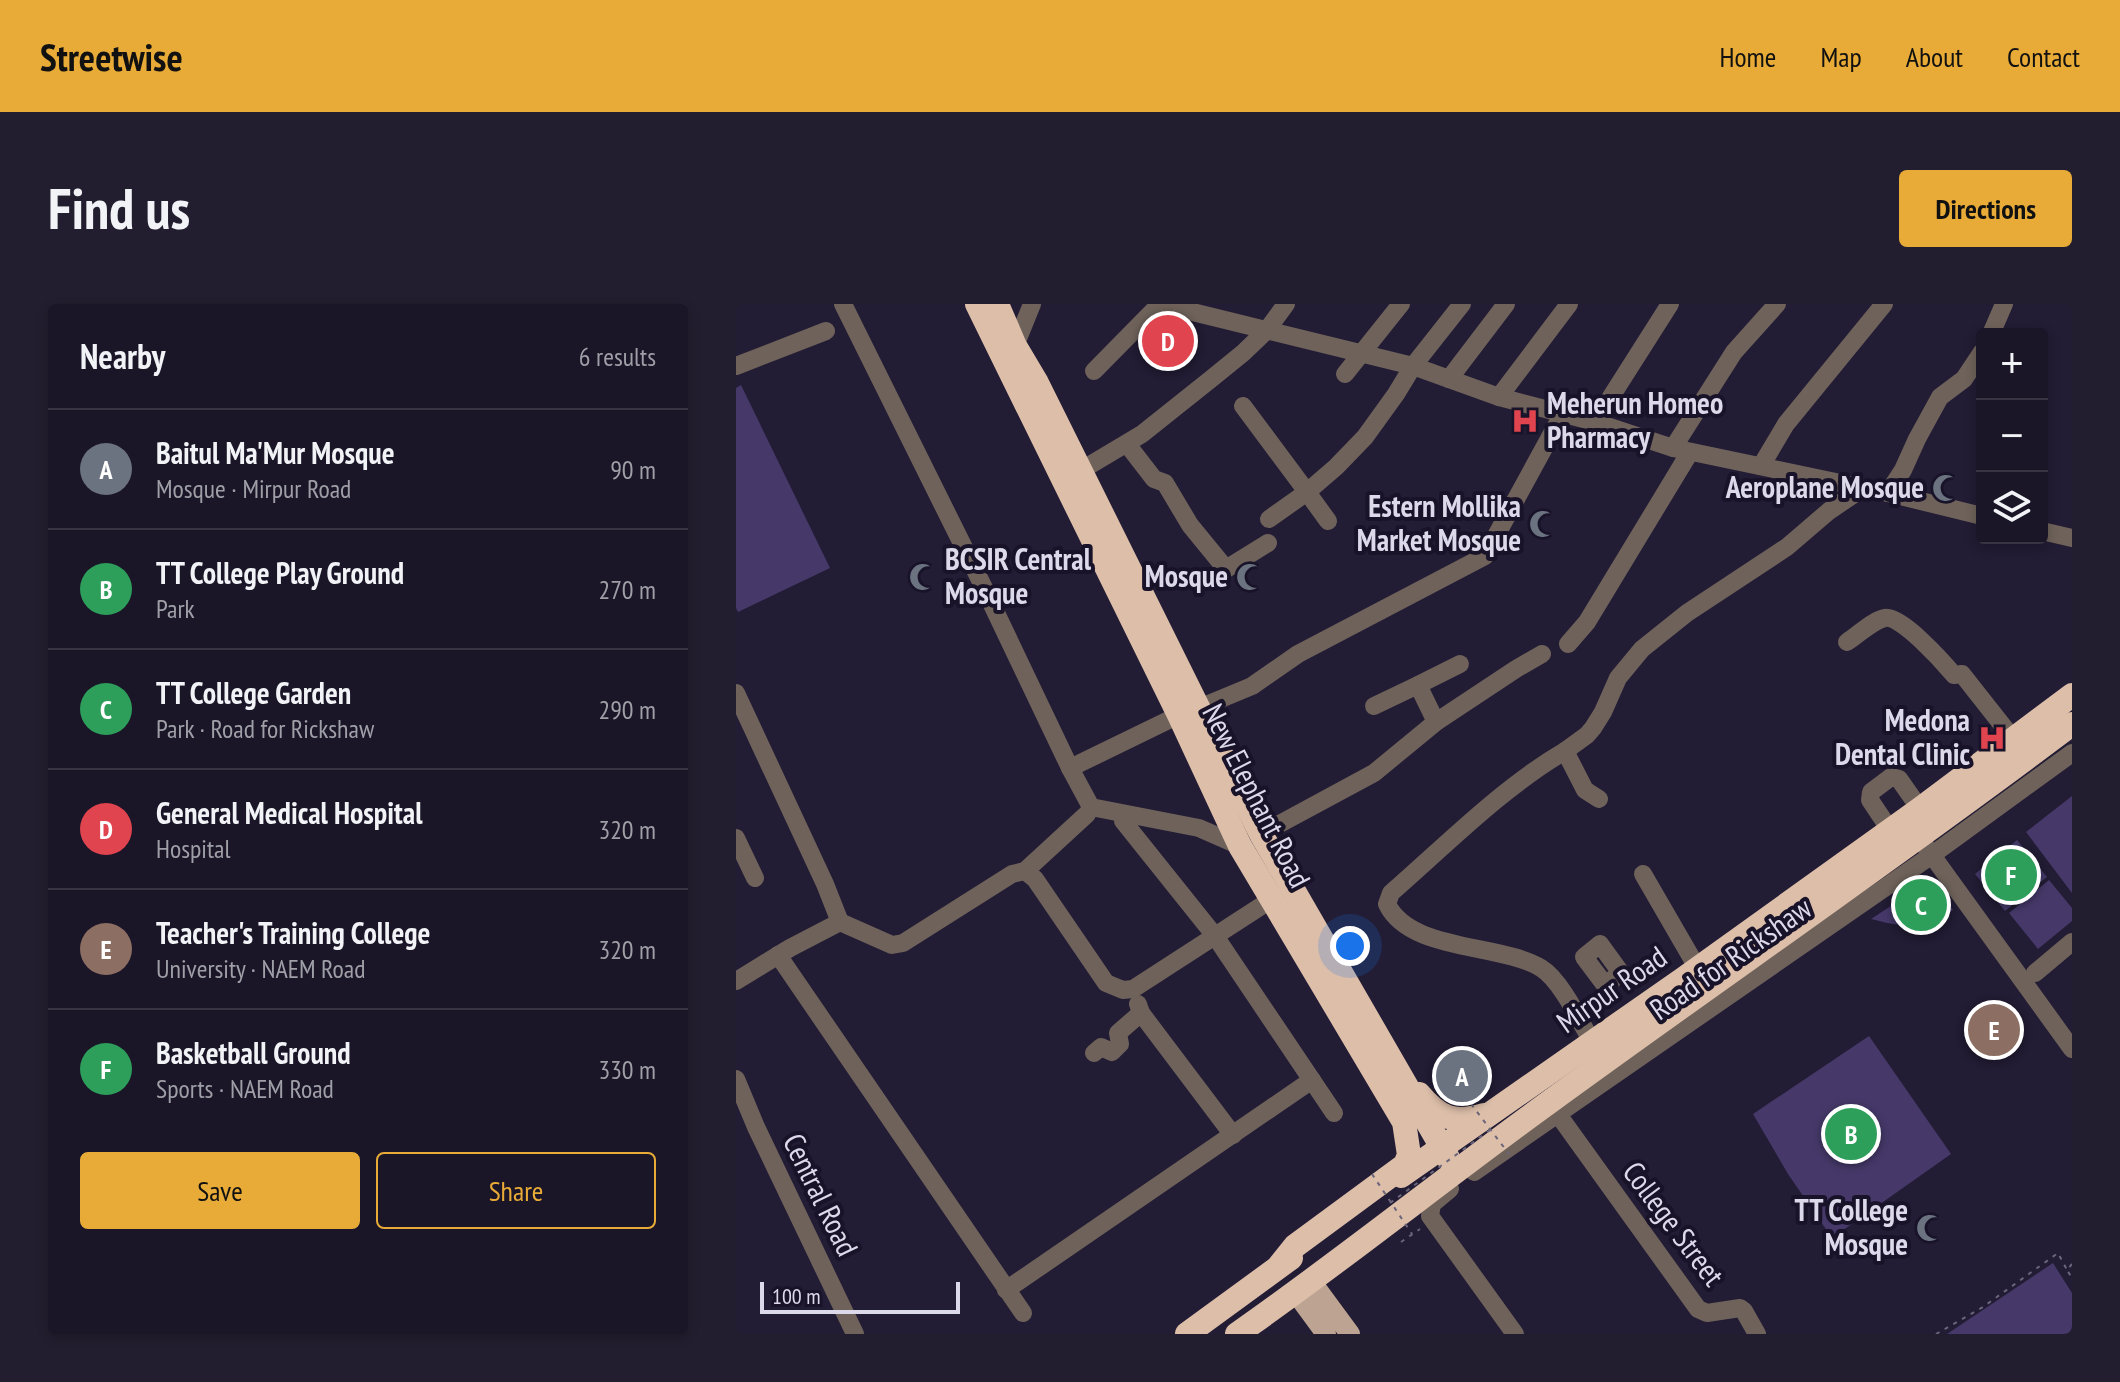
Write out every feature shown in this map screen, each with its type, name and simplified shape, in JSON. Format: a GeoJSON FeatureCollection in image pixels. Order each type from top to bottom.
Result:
{"type":"FeatureCollection","features":[{"type":"Feature","properties":{"kind":"highway","name":"New Elephant Road"},"geometry":{"type":"LineString","coordinates":[[977,304],[1189,712]]}},
{"type":"Feature","properties":{"kind":"highway","name":"New Elephant Road"},"geometry":{"type":"LineString","coordinates":[[997,304],[1015,346],[1037,383],[1080,471],[1189,712],[1251,840],[1272,899],[1404,1122],[1409,1155],[1405,1165],[1295,1246],[1279,1266]]}},
{"type":"Feature","properties":{"kind":"highway","name":"Mirpur Road"},"geometry":{"type":"LineString","coordinates":[[1237,1334],[1456,1171],[1553,1108],[1914,830],[2014,740],[2072,695]]}},
{"type":"Feature","properties":{"kind":"highway","name":"Mirpur Road"},"geometry":{"type":"LineString","coordinates":[[1187,1334],[1484,1115],[1593,1044],[1698,969],[2072,724]]}},
{"type":"Feature","properties":{"kind":"highway","name":"New Elephant Road"},"geometry":{"type":"LineString","coordinates":[[1251,840],[1388,1054],[1456,1171]]}},
{"type":"Feature","properties":{"kind":"highway"},"geometry":{"type":"LineString","coordinates":[[1388,1054],[1433,1109],[1461,1120],[1484,1115]]}},
{"type":"Feature","properties":{"kind":"main road"},"geometry":{"type":"LineString","coordinates":[[1303,1287],[1326,1334]]}},
{"type":"Feature","properties":{"kind":"main road"},"geometry":{"type":"LineString","coordinates":[[1303,1287],[1350,1334]]}},
{"type":"Feature","properties":{"kind":"street"},"geometry":{"type":"LineString","coordinates":[[843,304],[1091,807],[1251,840],[1374,773],[1436,722],[1542,654]]}},
{"type":"Feature","properties":{"kind":"street"},"geometry":{"type":"LineString","coordinates":[[1015,346],[1032,304]]}},
{"type":"Feature","properties":{"kind":"street"},"geometry":{"type":"LineString","coordinates":[[1094,371],[1160,304],[1413,366],[1499,397],[1595,422],[1682,450],[1976,515]]}},
{"type":"Feature","properties":{"kind":"street"},"geometry":{"type":"LineString","coordinates":[[1080,471],[1142,434],[1211,379],[1267,330],[1286,304]]}},
{"type":"Feature","properties":{"kind":"street"},"geometry":{"type":"LineString","coordinates":[[1345,374],[1401,304]]}},
{"type":"Feature","properties":{"kind":"street"},"geometry":{"type":"LineString","coordinates":[[1269,519],[1307,492],[1365,437],[1413,366],[1462,304]]}},
{"type":"Feature","properties":{"kind":"street"},"geometry":{"type":"LineString","coordinates":[[1449,379],[1506,304]]}},
{"type":"Feature","properties":{"kind":"street"},"geometry":{"type":"LineString","coordinates":[[1499,397],[1569,304]]}},
{"type":"Feature","properties":{"kind":"street"},"geometry":{"type":"LineString","coordinates":[[1595,422],[1670,304]]}},
{"type":"Feature","properties":{"kind":"street"},"geometry":{"type":"LineString","coordinates":[[1568,644],[1587,622],[1734,352],[1777,304]]}},
{"type":"Feature","properties":{"kind":"street"},"geometry":{"type":"LineString","coordinates":[[1761,466],[1786,424],[1884,304]]}},
{"type":"Feature","properties":{"kind":"street"},"geometry":{"type":"LineString","coordinates":[[1994,328],[2004,304]]}},
{"type":"Feature","properties":{"kind":"street"},"geometry":{"type":"LineString","coordinates":[[736,366],[826,331]]}},
{"type":"Feature","properties":{"kind":"street"},"geometry":{"type":"LineString","coordinates":[[1888,493],[1940,397],[1964,379],[1976,361]]}},
{"type":"Feature","properties":{"kind":"street"},"geometry":{"type":"LineString","coordinates":[[1243,406],[1328,521]]}},
{"type":"Feature","properties":{"kind":"street"},"geometry":{"type":"LineString","coordinates":[[1070,768],[1252,686],[1298,654],[1485,556],[1562,415]]}},
{"type":"Feature","properties":{"kind":"street"},"geometry":{"type":"LineString","coordinates":[[1127,444],[1154,479],[1165,483],[1190,525],[1226,569],[1268,543]]}},
{"type":"Feature","properties":{"kind":"street"},"geometry":{"type":"LineString","coordinates":[[1599,799],[1585,790],[1565,751],[1593,728],[1618,678],[1642,649],[1687,613],[1787,547],[1829,511],[1863,488]]}},
{"type":"Feature","properties":{"kind":"street"},"geometry":{"type":"LineString","coordinates":[[2048,532],[2072,538]]}},
{"type":"Feature","properties":{"kind":"street"},"geometry":{"type":"LineString","coordinates":[[1847,642],[1882,618],[1890,617],[1898,621],[1934,652],[1954,675],[1962,674],[2014,740]]}},
{"type":"Feature","properties":{"kind":"street"},"geometry":{"type":"LineString","coordinates":[[1374,706],[1460,664]]}},
{"type":"Feature","properties":{"kind":"street"},"geometry":{"type":"LineString","coordinates":[[1418,685],[1436,722]]}},
{"type":"Feature","properties":{"kind":"street"},"geometry":{"type":"LineString","coordinates":[[736,693],[840,922],[892,945],[903,943],[1012,874],[1025,871],[1087,814]]}},
{"type":"Feature","properties":{"kind":"street","name":"Mirpur Road"},"geometry":{"type":"LineString","coordinates":[[1565,751],[1540,765],[1391,893],[1387,904],[1396,919],[1422,934],[1524,960],[1541,968],[1554,978],[1593,1044]]}},
{"type":"Feature","properties":{"kind":"street"},"geometry":{"type":"LineString","coordinates":[[2072,753],[1914,830],[2072,1049]]}},
{"type":"Feature","properties":{"kind":"street"},"geometry":{"type":"LineString","coordinates":[[1123,821],[1215,936],[1334,1113]]}},
{"type":"Feature","properties":{"kind":"street"},"geometry":{"type":"LineString","coordinates":[[736,838],[755,878]]}},
{"type":"Feature","properties":{"kind":"street"},"geometry":{"type":"LineString","coordinates":[[1025,871],[1035,879],[1106,983],[1123,990],[1133,989],[1272,899]]}},
{"type":"Feature","properties":{"kind":"street"},"geometry":{"type":"LineString","coordinates":[[1643,874],[1698,969]]}},
{"type":"Feature","properties":{"kind":"street"},"geometry":{"type":"LineString","coordinates":[[736,981],[840,922]]}},
{"type":"Feature","properties":{"kind":"street"},"geometry":{"type":"LineString","coordinates":[[2035,973],[2072,942]]}},
{"type":"Feature","properties":{"kind":"street"},"geometry":{"type":"LineString","coordinates":[[778,955],[1023,1313]]}},
{"type":"Feature","properties":{"kind":"street"},"geometry":{"type":"LineString","coordinates":[[1133,989],[1141,1013],[1233,1135]]}},
{"type":"Feature","properties":{"kind":"street"},"geometry":{"type":"LineString","coordinates":[[1094,1053],[1101,1047],[1112,1052],[1120,1044],[1118,1033],[1141,1013]]}},
{"type":"Feature","properties":{"kind":"street"},"geometry":{"type":"LineString","coordinates":[[1006,1290],[1312,1080]]}},
{"type":"Feature","properties":{"kind":"street"},"geometry":{"type":"LineString","coordinates":[[738,1089],[765,1120],[868,1334]]}},
{"type":"Feature","properties":{"kind":"street","name":"Central Road"},"geometry":{"type":"LineString","coordinates":[[738,1089],[855,1334]]}},
{"type":"Feature","properties":{"kind":"street"},"geometry":{"type":"LineString","coordinates":[[1515,1334],[1425,1222],[1432,1204],[1440,1196],[1553,1108]]}},
{"type":"Feature","properties":{"kind":"street","name":"College Street"},"geometry":{"type":"LineString","coordinates":[[1553,1108],[1698,1309],[1707,1313],[1740,1308],[1757,1334]]}},
{"type":"Feature","properties":{"kind":"path"},"geometry":{"type":"LineString","coordinates":[[1390,1203],[1484,1115],[1509,1154]]}},
{"type":"Feature","properties":{"kind":"path"},"geometry":{"type":"LineString","coordinates":[[1372,1174],[1412,1234]]}},
{"type":"Feature","properties":{"kind":"path"},"geometry":{"type":"LineString","coordinates":[[1401,1242],[1425,1222]]}},
{"type":"Feature","properties":{"kind":"path"},"geometry":{"type":"LineString","coordinates":[[1936,1334],[1983,1307],[2058,1253],[2072,1278]]}},
{"type":"Feature","properties":{"kind":"path"},"geometry":{"type":"LineString","coordinates":[[2067,1270],[2072,1264]]}},
{"type":"Feature","properties":{"kind":"shaded area"},"geometry":{"type":"Polygon","coordinates":[[[741,385],[830,568],[738,612],[736,388],[741,385]]]}},
{"type":"Feature","properties":{"kind":"shaded area"},"geometry":{"type":"Polygon","coordinates":[[[2072,796],[2072,893],[2026,832],[2072,796]]]}},
{"type":"Feature","properties":{"kind":"shaded area"},"geometry":{"type":"Polygon","coordinates":[[[2017,840],[2047,877],[2005,911],[1975,874],[2017,840]]]}},
{"type":"Feature","properties":{"kind":"shaded area"},"geometry":{"type":"Polygon","coordinates":[[[1932,879],[1953,910],[1923,924],[1894,924],[1871,919],[1932,879]]]}},
{"type":"Feature","properties":{"kind":"shaded area"},"geometry":{"type":"Polygon","coordinates":[[[2049,880],[2072,908],[2072,921],[2038,949],[2009,913],[2049,880]]]}},
{"type":"Feature","properties":{"kind":"shaded area"},"geometry":{"type":"Polygon","coordinates":[[[1869,1036],[1951,1154],[1832,1238],[1788,1174],[1753,1114],[1869,1036]]]}},
{"type":"Feature","properties":{"kind":"shaded area"},"geometry":{"type":"Polygon","coordinates":[[[2053,1263],[2072,1293],[2072,1334],[1947,1334],[2053,1263]]]}},
{"type":"Feature","properties":{"kind":"place","name":"General Medical Hospital"},"geometry":{"type":"Point","coordinates":[1168,341]}},
{"type":"Feature","properties":{"kind":"place","name":"Meherun Homeo Pharmacy"},"geometry":{"type":"Point","coordinates":[1525,421]}},
{"type":"Feature","properties":{"kind":"place","name":"Aeroplane Mosque"},"geometry":{"type":"Point","coordinates":[1946,488]}},
{"type":"Feature","properties":{"kind":"place","name":"Estern Mollika Market Mosque"},"geometry":{"type":"Point","coordinates":[1543,524]}},
{"type":"Feature","properties":{"kind":"place","name":"BCSIR Central Mosque"},"geometry":{"type":"Point","coordinates":[923,577]}},
{"type":"Feature","properties":{"kind":"place","name":"Mosque"},"geometry":{"type":"Point","coordinates":[1250,577]}},
{"type":"Feature","properties":{"kind":"place","name":"Medona Dental Clinic"},"geometry":{"type":"Point","coordinates":[1992,738]}},
{"type":"Feature","properties":{"kind":"place","name":"Basketball Ground"},"geometry":{"type":"Point","coordinates":[2011,875]}},
{"type":"Feature","properties":{"kind":"place","name":"TT College Garden"},"geometry":{"type":"Point","coordinates":[1921,905]}},
{"type":"Feature","properties":{"kind":"place","name":"Teacher's Training College"},"geometry":{"type":"Point","coordinates":[1994,1030]}},
{"type":"Feature","properties":{"kind":"place","name":"Baitul Ma'Mur Mosque"},"geometry":{"type":"Point","coordinates":[1462,1076]}},
{"type":"Feature","properties":{"kind":"place","name":"TT College Play Ground"},"geometry":{"type":"Point","coordinates":[1851,1134]}},
{"type":"Feature","properties":{"kind":"place","name":"TT College Mosque"},"geometry":{"type":"Point","coordinates":[1930,1228]}}]}
